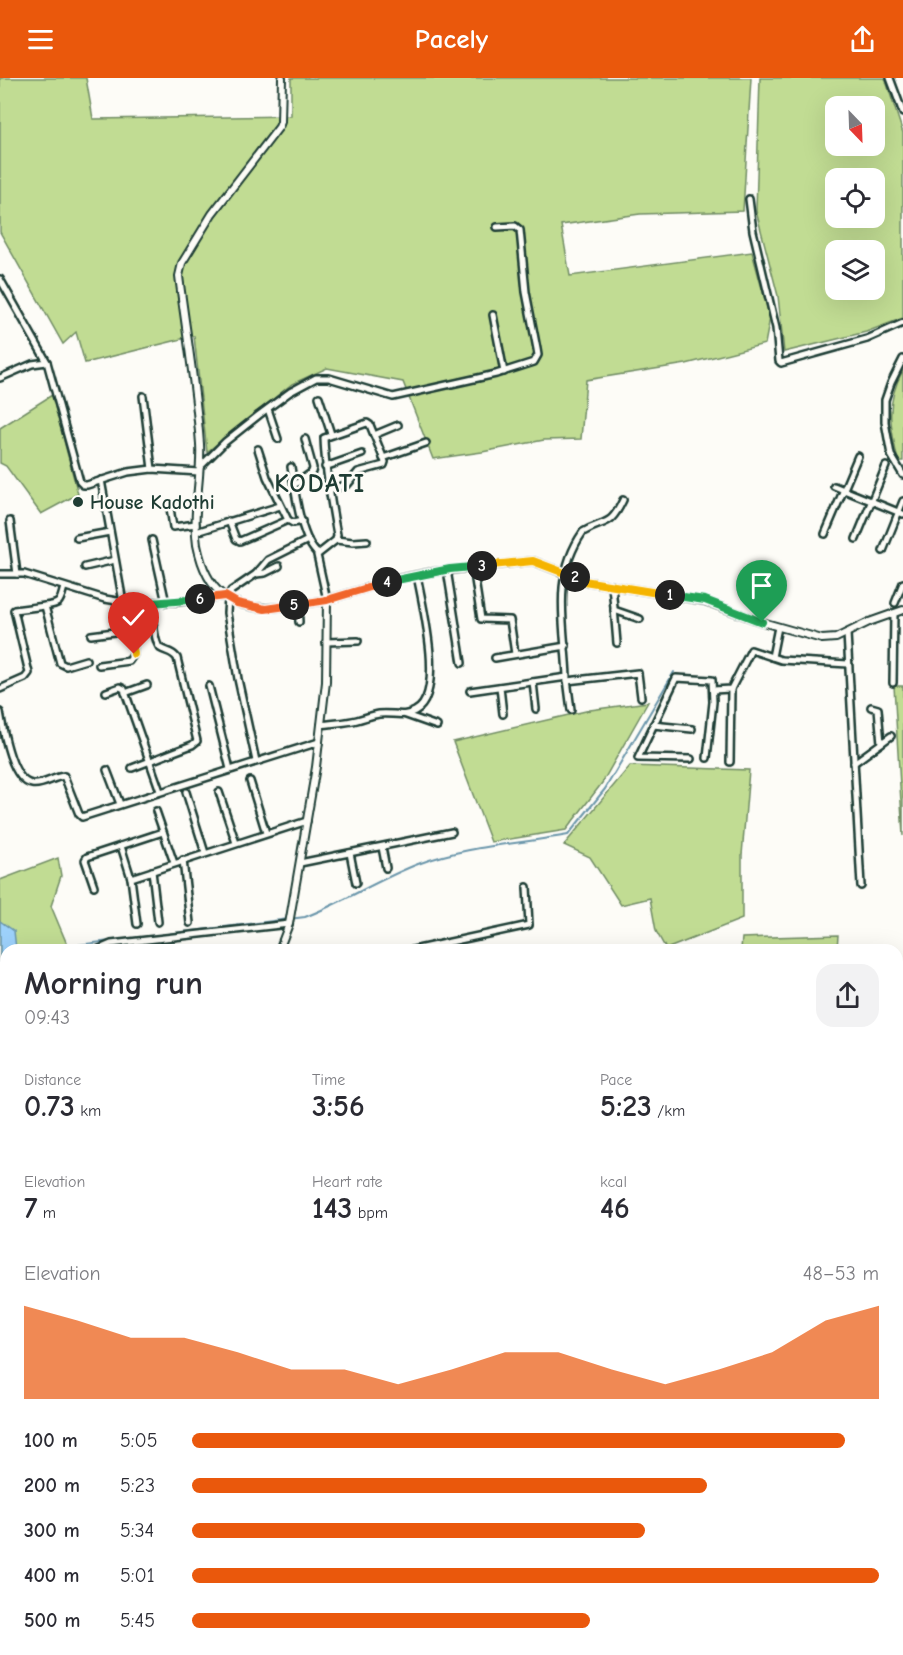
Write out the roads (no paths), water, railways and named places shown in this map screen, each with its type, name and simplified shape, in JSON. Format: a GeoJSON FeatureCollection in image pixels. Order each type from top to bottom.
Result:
{"type":"FeatureCollection","features":[{"type":"Feature","properties":{"kind":"street"},"geometry":{"type":"LineString","coordinates":[[282,78],[279,127],[212,213],[180,269],[200,445],[197,543],[205,571],[214,586],[226,597],[237,603],[265,609],[327,600],[393,580],[450,569],[533,561],[584,581],[705,600],[778,627],[822,639],[836,638],[869,622],[903,610]]}},
{"type":"Feature","properties":{"kind":"street"},"geometry":{"type":"LineString","coordinates":[[890,78],[903,113]]}},
{"type":"Feature","properties":{"kind":"street"},"geometry":{"type":"LineString","coordinates":[[749,200],[753,231],[777,328],[781,363],[867,339],[903,323]]}},
{"type":"Feature","properties":{"kind":"street"},"geometry":{"type":"LineString","coordinates":[[0,279],[47,362],[80,482],[87,485],[128,472],[152,469],[200,469],[225,442],[290,392],[321,377],[390,397],[504,372],[534,362],[538,355],[526,292],[520,230],[515,225],[497,227]]}},
{"type":"Feature","properties":{"kind":"street"},"geometry":{"type":"LineString","coordinates":[[493,315],[504,372]]}},
{"type":"Feature","properties":{"kind":"street"},"geometry":{"type":"LineString","coordinates":[[903,359],[885,400],[885,422],[891,455],[903,475]]}},
{"type":"Feature","properties":{"kind":"street"},"geometry":{"type":"LineString","coordinates":[[0,378],[32,364],[47,362]]}},
{"type":"Feature","properties":{"kind":"street"},"geometry":{"type":"LineString","coordinates":[[143,396],[152,469]]}},
{"type":"Feature","properties":{"kind":"street"},"geometry":{"type":"LineString","coordinates":[[319,397],[331,434]]}},
{"type":"Feature","properties":{"kind":"street"},"geometry":{"type":"LineString","coordinates":[[268,409],[278,439]]}},
{"type":"Feature","properties":{"kind":"street"},"geometry":{"type":"LineString","coordinates":[[328,490],[348,484],[358,472],[384,465],[370,425],[364,423],[324,438],[325,467],[328,490],[336,540]]}},
{"type":"Feature","properties":{"kind":"street"},"geometry":{"type":"LineString","coordinates":[[374,435],[398,425]]}},
{"type":"Feature","properties":{"kind":"street"},"geometry":{"type":"LineString","coordinates":[[294,485],[312,472],[313,468],[305,438]]}},
{"type":"Feature","properties":{"kind":"street"},"geometry":{"type":"LineString","coordinates":[[383,458],[426,443]]}},
{"type":"Feature","properties":{"kind":"street"},"geometry":{"type":"LineString","coordinates":[[258,449],[267,477],[288,520],[293,523],[302,521]]}},
{"type":"Feature","properties":{"kind":"street"},"geometry":{"type":"LineString","coordinates":[[325,467],[362,454]]}},
{"type":"Feature","properties":{"kind":"street"},"geometry":{"type":"LineString","coordinates":[[825,534],[858,456]]}},
{"type":"Feature","properties":{"kind":"street"},"geometry":{"type":"LineString","coordinates":[[856,539],[886,466]]}},
{"type":"Feature","properties":{"kind":"street"},"geometry":{"type":"LineString","coordinates":[[281,944],[289,924],[300,863],[326,682],[327,600],[318,554],[308,540],[302,521],[291,467]]}},
{"type":"Feature","properties":{"kind":"street"},"geometry":{"type":"LineString","coordinates":[[99,665],[129,661],[134,654],[101,480]]}},
{"type":"Feature","properties":{"kind":"street"},"geometry":{"type":"LineString","coordinates":[[834,486],[901,513]]}},
{"type":"Feature","properties":{"kind":"street"},"geometry":{"type":"LineString","coordinates":[[571,710],[562,595],[564,573],[583,532],[610,520],[623,500]]}},
{"type":"Feature","properties":{"kind":"street"},"geometry":{"type":"LineString","coordinates":[[883,550],[901,513],[903,501]]}},
{"type":"Feature","properties":{"kind":"street"},"geometry":{"type":"LineString","coordinates":[[196,532],[280,506]]}},
{"type":"Feature","properties":{"kind":"street"},"geometry":{"type":"LineString","coordinates":[[170,508],[173,527],[196,524]]}},
{"type":"Feature","properties":{"kind":"street"},"geometry":{"type":"LineString","coordinates":[[229,521],[236,539],[240,541],[288,520]]}},
{"type":"Feature","properties":{"kind":"street"},"geometry":{"type":"LineString","coordinates":[[10,521],[17,574]]}},
{"type":"Feature","properties":{"kind":"street"},"geometry":{"type":"LineString","coordinates":[[77,538],[110,532]]}},
{"type":"Feature","properties":{"kind":"street"},"geometry":{"type":"LineString","coordinates":[[152,540],[166,603]]}},
{"type":"Feature","properties":{"kind":"street"},"geometry":{"type":"LineString","coordinates":[[256,761],[238,679],[226,597],[256,574],[268,560],[308,540]]}},
{"type":"Feature","properties":{"kind":"street"},"geometry":{"type":"LineString","coordinates":[[318,554],[336,540],[367,541]]}},
{"type":"Feature","properties":{"kind":"street"},"geometry":{"type":"LineString","coordinates":[[85,567],[115,560]]}},
{"type":"Feature","properties":{"kind":"street"},"geometry":{"type":"LineString","coordinates":[[256,574],[265,573],[279,566]]}},
{"type":"Feature","properties":{"kind":"street"},"geometry":{"type":"LineString","coordinates":[[473,567],[481,619],[510,620],[514,654]]}},
{"type":"Feature","properties":{"kind":"street"},"geometry":{"type":"LineString","coordinates":[[450,569],[448,576],[462,663]]}},
{"type":"Feature","properties":{"kind":"street"},"geometry":{"type":"LineString","coordinates":[[0,574],[24,574],[105,599],[125,602],[166,603],[226,597]]}},
{"type":"Feature","properties":{"kind":"street"},"geometry":{"type":"LineString","coordinates":[[321,725],[389,712],[399,716],[406,715],[423,705],[431,676],[429,648],[417,575]]}},
{"type":"Feature","properties":{"kind":"street"},"geometry":{"type":"LineString","coordinates":[[895,603],[903,583]]}},
{"type":"Feature","properties":{"kind":"street"},"geometry":{"type":"LineString","coordinates":[[612,585],[617,643]]}},
{"type":"Feature","properties":{"kind":"street"},"geometry":{"type":"LineString","coordinates":[[0,689],[25,678],[29,673],[14,610],[57,604],[60,602],[64,587]]}},
{"type":"Feature","properties":{"kind":"street"},"geometry":{"type":"LineString","coordinates":[[132,768],[192,746],[197,741],[177,658],[172,652],[160,648],[157,643],[151,603]]}},
{"type":"Feature","properties":{"kind":"street"},"geometry":{"type":"LineString","coordinates":[[298,604],[299,622]]}},
{"type":"Feature","properties":{"kind":"street"},"geometry":{"type":"LineString","coordinates":[[45,606],[60,663],[66,666],[86,660]]}},
{"type":"Feature","properties":{"kind":"street"},"geometry":{"type":"LineString","coordinates":[[614,610],[640,619]]}},
{"type":"Feature","properties":{"kind":"street"},"geometry":{"type":"LineString","coordinates":[[893,683],[894,613]]}},
{"type":"Feature","properties":{"kind":"street"},"geometry":{"type":"LineString","coordinates":[[772,657],[778,627]]}},
{"type":"Feature","properties":{"kind":"street"},"geometry":{"type":"LineString","coordinates":[[91,635],[130,630]]}},
{"type":"Feature","properties":{"kind":"street"},"geometry":{"type":"LineString","coordinates":[[847,633],[861,886]]}},
{"type":"Feature","properties":{"kind":"street"},"geometry":{"type":"LineString","coordinates":[[326,642],[358,641]]}},
{"type":"Feature","properties":{"kind":"street"},"geometry":{"type":"LineString","coordinates":[[495,658],[566,646]]}},
{"type":"Feature","properties":{"kind":"street"},"geometry":{"type":"LineString","coordinates":[[730,762],[730,689],[751,650],[781,660],[848,664]]}},
{"type":"Feature","properties":{"kind":"street"},"geometry":{"type":"LineString","coordinates":[[470,691],[533,682],[638,673],[641,697]]}},
{"type":"Feature","properties":{"kind":"street"},"geometry":{"type":"LineString","coordinates":[[691,759],[638,758],[676,678],[711,680],[713,690],[707,758]]}},
{"type":"Feature","properties":{"kind":"street"},"geometry":{"type":"LineString","coordinates":[[533,682],[537,709]]}},
{"type":"Feature","properties":{"kind":"street"},"geometry":{"type":"LineString","coordinates":[[125,693],[147,685]]}},
{"type":"Feature","properties":{"kind":"street"},"geometry":{"type":"LineString","coordinates":[[208,686],[231,769]]}},
{"type":"Feature","properties":{"kind":"street"},"geometry":{"type":"LineString","coordinates":[[106,692],[120,687],[124,689],[160,791]]}},
{"type":"Feature","properties":{"kind":"street"},"geometry":{"type":"LineString","coordinates":[[500,687],[503,714]]}},
{"type":"Feature","properties":{"kind":"street"},"geometry":{"type":"LineString","coordinates":[[713,690],[730,689]]}},
{"type":"Feature","properties":{"kind":"street"},"geometry":{"type":"LineString","coordinates":[[871,707],[878,709],[881,743]]}},
{"type":"Feature","properties":{"kind":"street"},"geometry":{"type":"LineString","coordinates":[[0,712],[4,737],[18,775],[24,781],[32,784],[64,776],[82,818],[160,791],[319,742]]}},
{"type":"Feature","properties":{"kind":"street"},"geometry":{"type":"LineString","coordinates":[[406,715],[437,726]]}},
{"type":"Feature","properties":{"kind":"street"},"geometry":{"type":"LineString","coordinates":[[653,725],[692,729]]}},
{"type":"Feature","properties":{"kind":"street"},"geometry":{"type":"LineString","coordinates":[[854,763],[891,736]]}},
{"type":"Feature","properties":{"kind":"street"},"geometry":{"type":"LineString","coordinates":[[107,770],[120,804]]}},
{"type":"Feature","properties":{"kind":"street"},"geometry":{"type":"LineString","coordinates":[[250,780],[266,833]]}},
{"type":"Feature","properties":{"kind":"street"},"geometry":{"type":"LineString","coordinates":[[186,792],[205,853]]}},
{"type":"Feature","properties":{"kind":"street"},"geometry":{"type":"LineString","coordinates":[[219,792],[236,843]]}},
{"type":"Feature","properties":{"kind":"street"},"geometry":{"type":"LineString","coordinates":[[156,811],[174,863]]}},
{"type":"Feature","properties":{"kind":"street"},"geometry":{"type":"LineString","coordinates":[[131,878],[307,821]]}},
{"type":"Feature","properties":{"kind":"street"},"geometry":{"type":"LineString","coordinates":[[94,885],[86,858],[163,832]]}},
{"type":"Feature","properties":{"kind":"street"},"geometry":{"type":"LineString","coordinates":[[300,863],[452,832]]}},
{"type":"Feature","properties":{"kind":"street"},"geometry":{"type":"LineString","coordinates":[[121,846],[131,878],[137,924]]}},
{"type":"Feature","properties":{"kind":"street"},"geometry":{"type":"LineString","coordinates":[[382,847],[386,868]]}},
{"type":"Feature","properties":{"kind":"street"},"geometry":{"type":"LineString","coordinates":[[350,853],[356,883]]}},
{"type":"Feature","properties":{"kind":"street"},"geometry":{"type":"LineString","coordinates":[[183,860],[190,923]]}},
{"type":"Feature","properties":{"kind":"street"},"geometry":{"type":"LineString","coordinates":[[152,871],[158,922]]}},
{"type":"Feature","properties":{"kind":"street"},"geometry":{"type":"LineString","coordinates":[[441,944],[529,925],[527,887]]}},
{"type":"Feature","properties":{"kind":"street"},"geometry":{"type":"LineString","coordinates":[[111,944],[289,924]]}},
{"type":"Feature","properties":{"kind":"water"},"geometry":{"type":"Polygon","coordinates":[[[0,921],[14,931],[15,944],[0,944],[0,921]]]}},
{"type":"Feature","properties":{"kind":"waterway"},"geometry":{"type":"LineString","coordinates":[[86,944],[305,917],[404,870],[436,858],[473,849],[568,835],[605,789],[674,672]]}},
{"type":"Feature","properties":{"kind":"place","name":"House Kadothi"},"geometry":{"type":"Point","coordinates":[78,502]}},
{"type":"Feature","properties":{"kind":"district","name":"KODATI"},"geometry":{"type":"Point","coordinates":[320,483]}}]}
